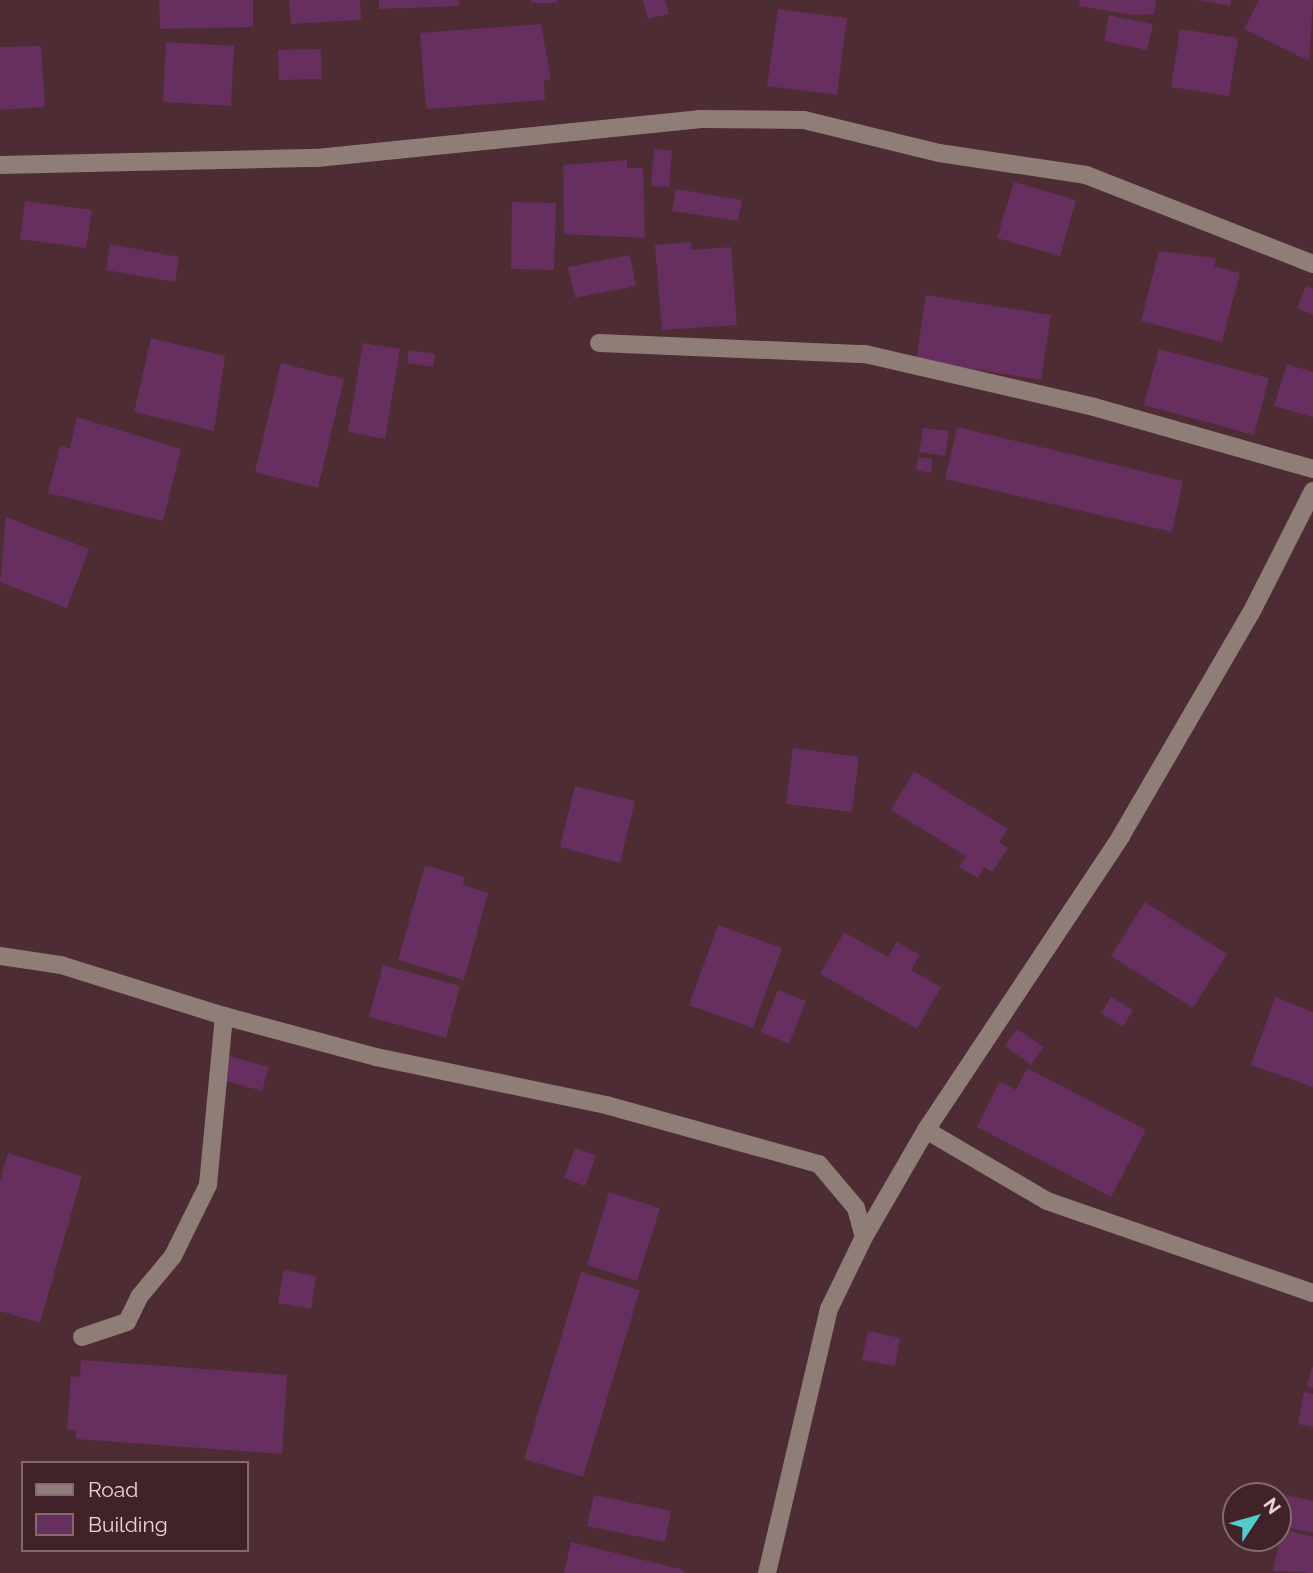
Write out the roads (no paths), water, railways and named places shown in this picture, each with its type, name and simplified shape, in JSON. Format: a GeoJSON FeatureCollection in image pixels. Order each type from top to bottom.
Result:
{"type":"FeatureCollection","features":[{"type":"Feature","properties":{"kind":"street"},"geometry":{"type":"LineString","coordinates":[[0,164],[317,159],[699,118],[804,120],[939,153],[1086,175],[1313,264]]}},
{"type":"Feature","properties":{"kind":"street"},"geometry":{"type":"LineString","coordinates":[[598,343],[865,354],[1094,407],[1313,469]]}},
{"type":"Feature","properties":{"kind":"street"},"geometry":{"type":"LineString","coordinates":[[766,1573],[830,1309],[864,1237],[926,1129],[1121,836],[1251,613],[1313,491]]}},
{"type":"Feature","properties":{"kind":"street"},"geometry":{"type":"LineString","coordinates":[[0,956],[61,965],[224,1016],[376,1057],[606,1105],[819,1164],[856,1208],[864,1237]]}},
{"type":"Feature","properties":{"kind":"street"},"geometry":{"type":"LineString","coordinates":[[82,1337],[127,1322],[139,1297],[173,1256],[208,1185],[224,1016]]}},
{"type":"Feature","properties":{"kind":"street"},"geometry":{"type":"LineString","coordinates":[[926,1129],[1047,1201],[1313,1293]]}}]}
